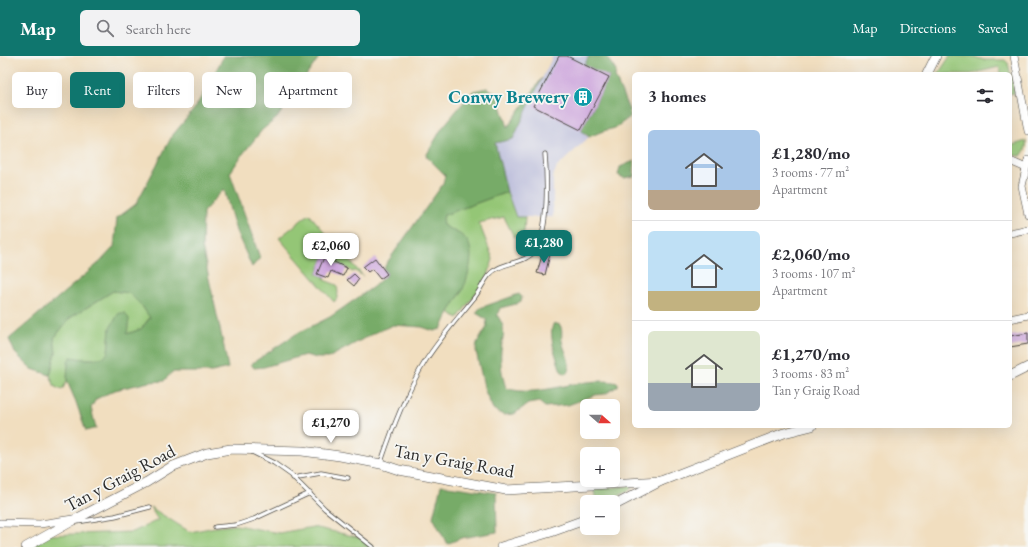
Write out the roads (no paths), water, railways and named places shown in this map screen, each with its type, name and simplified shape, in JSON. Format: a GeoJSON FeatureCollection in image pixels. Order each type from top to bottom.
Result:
{"type":"FeatureCollection","features":[{"type":"Feature","properties":{"kind":"street"},"geometry":{"type":"LineString","coordinates":[[928,72],[936,56]]}},
{"type":"Feature","properties":{"kind":"street"},"geometry":{"type":"LineString","coordinates":[[1014,56],[1028,131]]}},
{"type":"Feature","properties":{"kind":"street"},"geometry":{"type":"LineString","coordinates":[[1028,160],[1022,186],[1028,214]]}},
{"type":"Feature","properties":{"kind":"street"},"geometry":{"type":"LineString","coordinates":[[1012,162],[1026,168]]}},
{"type":"Feature","properties":{"kind":"street"},"geometry":{"type":"LineString","coordinates":[[1012,233],[1028,229]]}},
{"type":"Feature","properties":{"kind":"street"},"geometry":{"type":"LineString","coordinates":[[1012,319],[1028,315]]}},
{"type":"Feature","properties":{"kind":"street"},"geometry":{"type":"LineString","coordinates":[[1012,375],[1028,367]]}},
{"type":"Feature","properties":{"kind":"street"},"geometry":{"type":"LineString","coordinates":[[620,502],[661,482],[784,433],[804,428]]}},
{"type":"Feature","properties":{"kind":"street","name":"Tan y Graig Road"},"geometry":{"type":"LineString","coordinates":[[26,547],[76,518],[147,482],[171,467],[208,453],[231,449],[302,451],[340,456],[381,464],[399,470],[506,490],[661,482]]}},
{"type":"Feature","properties":{"kind":"street"},"geometry":{"type":"LineString","coordinates":[[0,523],[40,524],[76,518]]}},
{"type":"Feature","properties":{"kind":"street"},"geometry":{"type":"LineString","coordinates":[[501,547],[580,522]]}},
{"type":"Feature","properties":{"kind":"lane"},"geometry":{"type":"LineString","coordinates":[[381,464],[392,430],[407,397],[426,361],[439,342],[478,293],[488,276],[494,270],[525,259],[536,249],[546,214],[545,154]]}},
{"type":"Feature","properties":{"kind":"lane"},"geometry":{"type":"LineString","coordinates":[[246,449],[274,463],[294,478],[325,508],[373,547]]}},
{"type":"Feature","properties":{"kind":"lane"},"geometry":{"type":"LineString","coordinates":[[294,478],[321,473],[348,478]]}},
{"type":"Feature","properties":{"kind":"lane"},"geometry":{"type":"LineString","coordinates":[[215,527],[236,525],[254,519],[310,493]]}},
{"type":"Feature","properties":{"kind":"lane"},"geometry":{"type":"LineString","coordinates":[[68,524],[116,516],[150,507]]}},
{"type":"Feature","properties":{"kind":"place","name":"Conwy Brewery"},"geometry":{"type":"Point","coordinates":[583,97]}}]}
